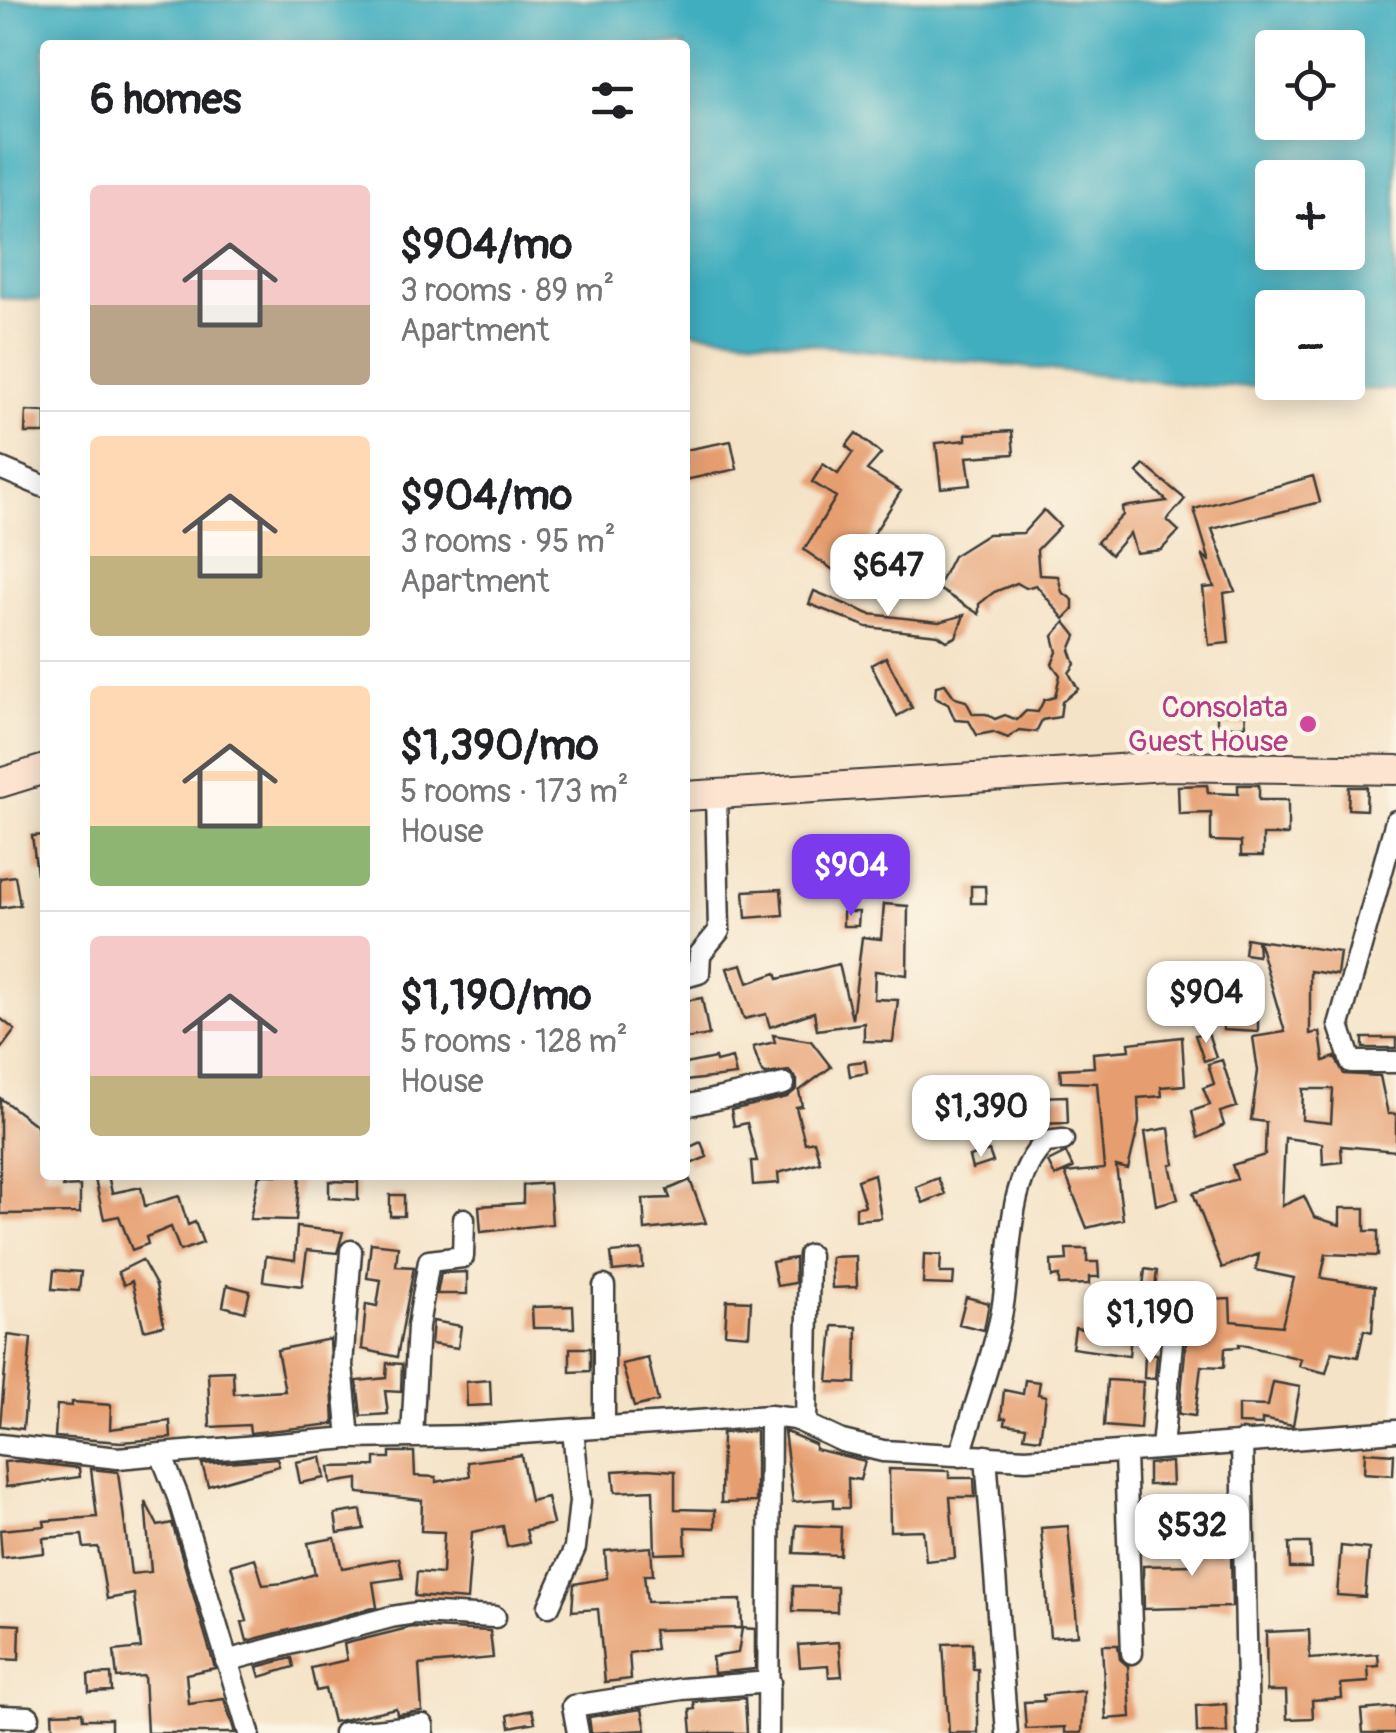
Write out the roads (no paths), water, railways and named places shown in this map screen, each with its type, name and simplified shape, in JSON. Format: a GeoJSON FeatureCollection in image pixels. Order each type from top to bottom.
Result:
{"type":"FeatureCollection","features":[{"type":"Feature","properties":{"kind":"street"},"geometry":{"type":"LineString","coordinates":[[0,468],[40,484]]}},
{"type":"Feature","properties":{"kind":"street"},"geometry":{"type":"LineString","coordinates":[[690,796],[1166,766],[1396,770]]}},
{"type":"Feature","properties":{"kind":"street"},"geometry":{"type":"LineString","coordinates":[[0,783],[40,771]]}},
{"type":"Feature","properties":{"kind":"street"},"geometry":{"type":"LineString","coordinates":[[690,976],[699,973],[700,954],[719,931],[716,794]]}},
{"type":"Feature","properties":{"kind":"street"},"geometry":{"type":"LineString","coordinates":[[1396,821],[1339,1025],[1344,1050],[1352,1062],[1396,1062]]}},
{"type":"Feature","properties":{"kind":"street"},"geometry":{"type":"LineString","coordinates":[[690,1105],[784,1084]]}},
{"type":"Feature","properties":{"kind":"street"},"geometry":{"type":"LineString","coordinates":[[960,1456],[1001,1316],[1013,1218],[1026,1170],[1046,1142],[1063,1140]]}},
{"type":"Feature","properties":{"kind":"street"},"geometry":{"type":"LineString","coordinates":[[412,1438],[418,1326],[429,1261],[463,1257],[464,1219]]}},
{"type":"Feature","properties":{"kind":"street"},"geometry":{"type":"LineString","coordinates":[[350,1438],[342,1364],[351,1251]]}},
{"type":"Feature","properties":{"kind":"street"},"geometry":{"type":"LineString","coordinates":[[806,1423],[809,1255]]}},
{"type":"Feature","properties":{"kind":"street"},"geometry":{"type":"LineString","coordinates":[[604,1286],[604,1428]]}},
{"type":"Feature","properties":{"kind":"street"},"geometry":{"type":"LineString","coordinates":[[1162,1448],[1176,1300]]}},
{"type":"Feature","properties":{"kind":"street"},"geometry":{"type":"LineString","coordinates":[[768,1733],[770,1416]]}},
{"type":"Feature","properties":{"kind":"street"},"geometry":{"type":"LineString","coordinates":[[0,1445],[118,1458],[350,1438],[573,1430],[770,1416],[806,1423],[867,1448],[960,1456],[1073,1458],[1242,1441],[1353,1438],[1396,1431]]}},
{"type":"Feature","properties":{"kind":"street"},"geometry":{"type":"LineString","coordinates":[[549,1606],[575,1548],[580,1500],[573,1430]]}},
{"type":"Feature","properties":{"kind":"street"},"geometry":{"type":"LineString","coordinates":[[1242,1441],[1248,1733]]}},
{"type":"Feature","properties":{"kind":"street"},"geometry":{"type":"LineString","coordinates":[[160,1454],[178,1497],[249,1733]]}},
{"type":"Feature","properties":{"kind":"street"},"geometry":{"type":"LineString","coordinates":[[1126,1454],[1132,1653]]}},
{"type":"Feature","properties":{"kind":"street"},"geometry":{"type":"LineString","coordinates":[[986,1456],[1007,1733]]}},
{"type":"Feature","properties":{"kind":"street"},"geometry":{"type":"LineString","coordinates":[[226,1661],[391,1617],[416,1613],[495,1617]]}},
{"type":"Feature","properties":{"kind":"street"},"geometry":{"type":"LineString","coordinates":[[578,1733],[573,1706],[682,1689],[770,1682]]}},
{"type":"Feature","properties":{"kind":"street"},"geometry":{"type":"LineString","coordinates":[[0,1716],[29,1717]]}},
{"type":"Feature","properties":{"kind":"street"},"geometry":{"type":"LineString","coordinates":[[344,1733],[423,1725],[423,1733]]}},
{"type":"Feature","properties":{"kind":"water"},"geometry":{"type":"Polygon","coordinates":[[[0,0],[1396,0],[1396,390],[1365,389],[1365,290],[1255,290],[1255,387],[1189,385],[690,332],[690,40],[40,40],[40,300],[0,298],[0,0]]]}},
{"type":"Feature","properties":{"kind":"place","name":"Consolata Guest House"},"geometry":{"type":"Point","coordinates":[1308,724]}}]}
